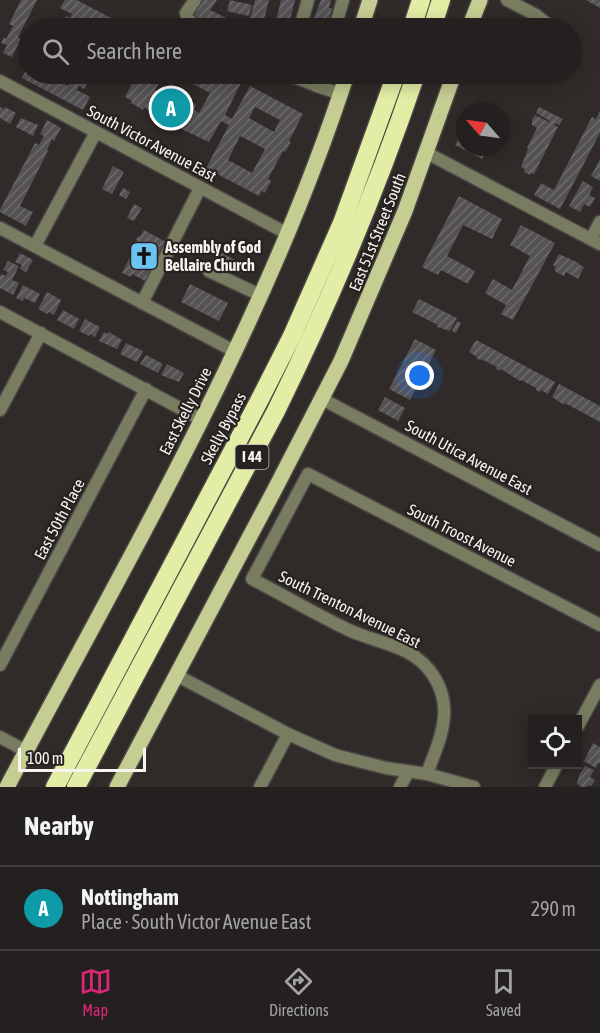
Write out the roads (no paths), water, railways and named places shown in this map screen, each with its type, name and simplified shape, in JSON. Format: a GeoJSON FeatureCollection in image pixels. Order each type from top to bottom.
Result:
{"type":"FeatureCollection","features":[{"type":"Feature","properties":{"kind":"highway"},"geometry":{"type":"LineString","coordinates":[[408,18],[411,0]]}},
{"type":"Feature","properties":{"kind":"highway"},"geometry":{"type":"LineString","coordinates":[[415,18],[421,0]]}},
{"type":"Feature","properties":{"kind":"highway"},"geometry":{"type":"LineString","coordinates":[[435,18],[441,0]]}},
{"type":"Feature","properties":{"kind":"highway","name":"Skelly Bypass"},"geometry":{"type":"LineString","coordinates":[[55,787],[292,336],[357,184],[392,84]]}},
{"type":"Feature","properties":{"kind":"highway","name":"I 44"},"geometry":{"type":"LineString","coordinates":[[76,787],[307,349],[369,205],[413,84]]}},
{"type":"Feature","properties":{"kind":"highway"},"geometry":{"type":"LineString","coordinates":[[42,787],[88,726]]}},
{"type":"Feature","properties":{"kind":"main road"},"geometry":{"type":"LineString","coordinates":[[365,18],[370,0]]}},
{"type":"Feature","properties":{"kind":"main road"},"geometry":{"type":"LineString","coordinates":[[474,18],[480,0]]}},
{"type":"Feature","properties":{"kind":"main road","name":"East Skelly Drive"},"geometry":{"type":"LineString","coordinates":[[7,787],[236,352],[288,234],[318,159],[344,84]]}},
{"type":"Feature","properties":{"kind":"main road","name":"East 51st Street South"},"geometry":{"type":"LineString","coordinates":[[322,399],[372,291],[427,153],[451,84]]}},
{"type":"Feature","properties":{"kind":"main road"},"geometry":{"type":"LineString","coordinates":[[117,787],[322,399]]}},
{"type":"Feature","properties":{"kind":"street"},"geometry":{"type":"LineString","coordinates":[[187,18],[186,13],[195,0]]}},
{"type":"Feature","properties":{"kind":"street"},"geometry":{"type":"LineString","coordinates":[[303,18],[308,0]]}},
{"type":"Feature","properties":{"kind":"street"},"geometry":{"type":"LineString","coordinates":[[338,18],[343,0]]}},
{"type":"Feature","properties":{"kind":"street"},"geometry":{"type":"LineString","coordinates":[[507,0],[540,18]]}},
{"type":"Feature","properties":{"kind":"street","name":"South Victor Avenue East"},"geometry":{"type":"LineString","coordinates":[[0,81],[288,234]]}},
{"type":"Feature","properties":{"kind":"street"},"geometry":{"type":"LineString","coordinates":[[312,84],[341,94]]}},
{"type":"Feature","properties":{"kind":"street"},"geometry":{"type":"LineString","coordinates":[[35,246],[96,132]]}},
{"type":"Feature","properties":{"kind":"street"},"geometry":{"type":"LineString","coordinates":[[427,153],[595,241],[600,222]]}},
{"type":"Feature","properties":{"kind":"street"},"geometry":{"type":"LineString","coordinates":[[142,303],[200,188]]}},
{"type":"Feature","properties":{"kind":"street"},"geometry":{"type":"LineString","coordinates":[[0,228],[236,352]]}},
{"type":"Feature","properties":{"kind":"street"},"geometry":{"type":"LineString","coordinates":[[209,271],[262,296]]}},
{"type":"Feature","properties":{"kind":"street"},"geometry":{"type":"LineString","coordinates":[[0,312],[202,420]]}},
{"type":"Feature","properties":{"kind":"street"},"geometry":{"type":"LineString","coordinates":[[0,410],[41,333]]}},
{"type":"Feature","properties":{"kind":"street","name":"East 50th Place"},"geometry":{"type":"LineString","coordinates":[[0,665],[146,390]]}},
{"type":"Feature","properties":{"kind":"street","name":"South Utica Avenue East"},"geometry":{"type":"LineString","coordinates":[[322,399],[600,544]]}},
{"type":"Feature","properties":{"kind":"street","name":"South Trenton Avenue East"},"geometry":{"type":"LineString","coordinates":[[308,474],[252,579],[350,630],[406,651],[424,664],[437,681],[444,717],[427,774]]}},
{"type":"Feature","properties":{"kind":"street","name":"South Troost Avenue"},"geometry":{"type":"LineString","coordinates":[[308,474],[600,625]]}},
{"type":"Feature","properties":{"kind":"street"},"geometry":{"type":"LineString","coordinates":[[176,675],[288,734],[335,755],[386,768],[427,774],[474,787]]}},
{"type":"Feature","properties":{"kind":"street"},"geometry":{"type":"LineString","coordinates":[[582,719],[600,685]]}},
{"type":"Feature","properties":{"kind":"street"},"geometry":{"type":"LineString","coordinates":[[260,787],[288,734]]}},
{"type":"Feature","properties":{"kind":"street"},"geometry":{"type":"LineString","coordinates":[[0,737],[26,751]]}},
{"type":"Feature","properties":{"kind":"street"},"geometry":{"type":"LineString","coordinates":[[545,787],[555,769]]}},
{"type":"Feature","properties":{"kind":"street"},"geometry":{"type":"LineString","coordinates":[[400,787],[408,771]]}},
{"type":"Feature","properties":{"kind":"place","name":"Nottingham"},"geometry":{"type":"Point","coordinates":[171,108]}},
{"type":"Feature","properties":{"kind":"place","name":"Assembly of God Bellaire Church"},"geometry":{"type":"Point","coordinates":[144,256]}}]}
